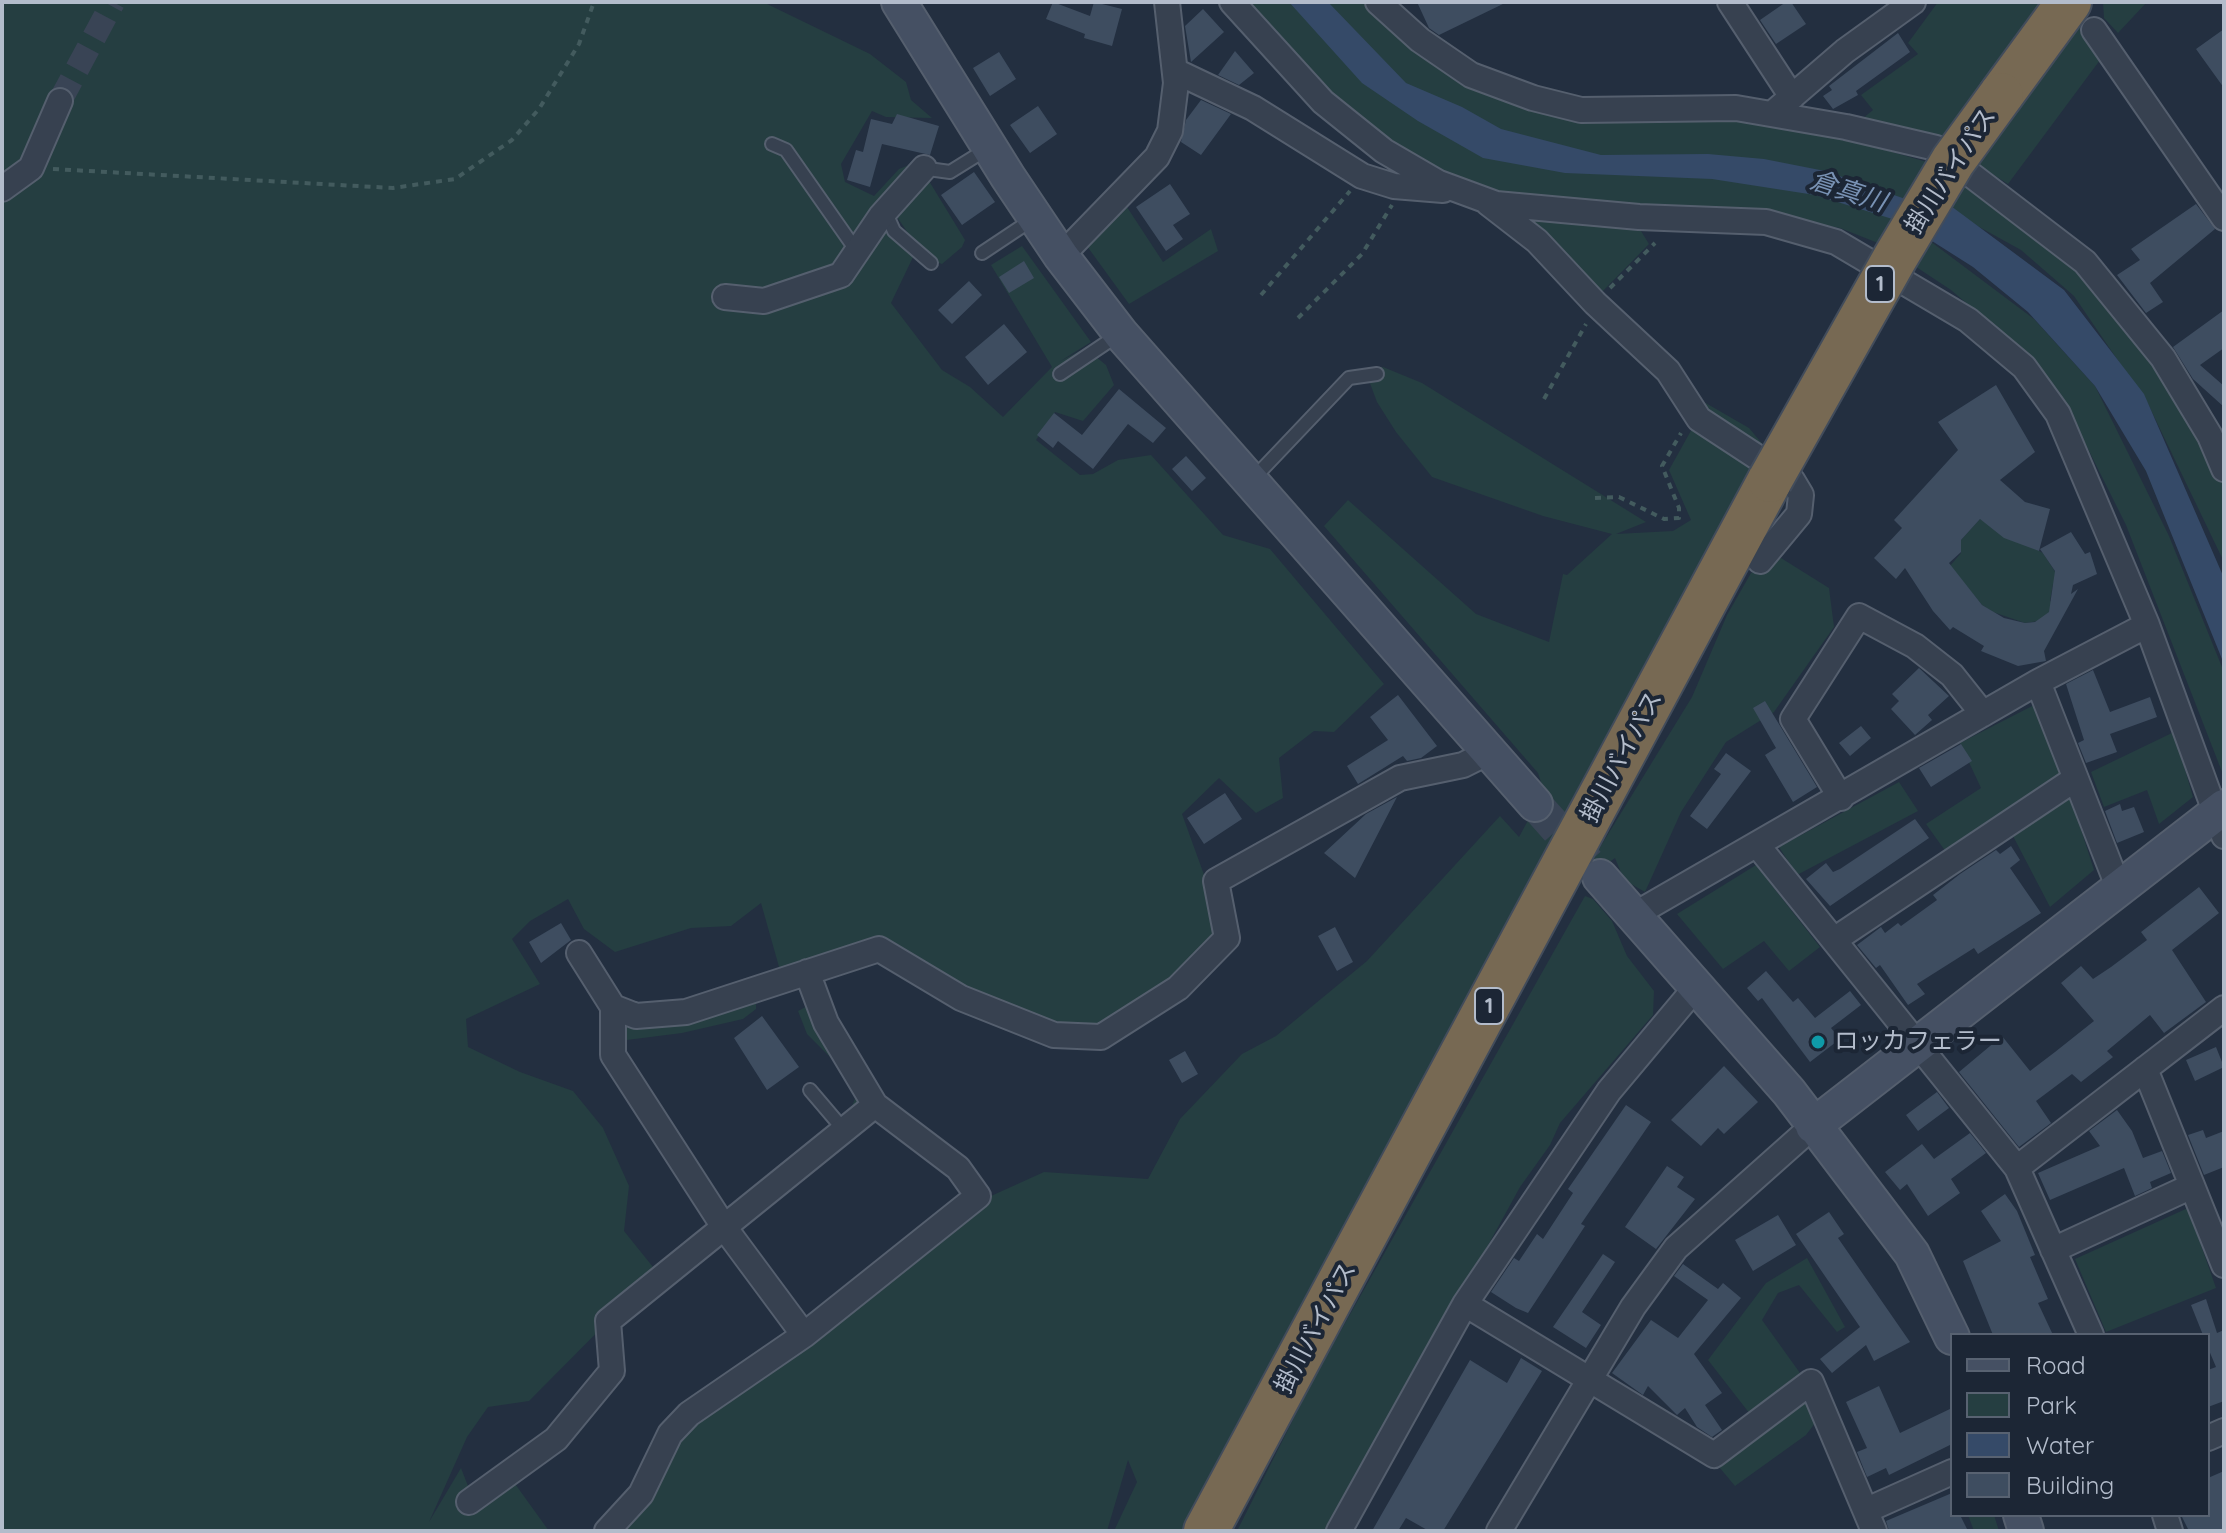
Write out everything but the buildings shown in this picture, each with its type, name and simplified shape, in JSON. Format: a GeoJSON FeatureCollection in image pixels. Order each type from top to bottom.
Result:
{"type":"FeatureCollection","features":[{"type":"Feature","properties":{"kind":"highway","name":"掛川バイパス"},"geometry":{"type":"LineString","coordinates":[[1206,1531],[1770,480],[1902,246],[1953,161],[2001,95],[2070,12]]}},
{"type":"Feature","properties":{"kind":"street"},"geometry":{"type":"LineString","coordinates":[[899,2],[1035,218],[1121,334],[1535,804]]}},
{"type":"Feature","properties":{"kind":"street"},"geometry":{"type":"LineString","coordinates":[[1061,256],[1157,157],[1170,131],[1175,71],[1167,2]]}},
{"type":"Feature","properties":{"kind":"street"},"geometry":{"type":"LineString","coordinates":[[1232,2],[1323,102],[1384,151],[1439,183],[1496,204],[1639,217],[1766,222],[1836,242],[1968,320],[2024,367],[2058,414],[2147,625],[2222,819],[2123,888],[1919,1042],[1813,1126],[1676,1248],[1633,1307],[1499,1531]]}},
{"type":"Feature","properties":{"kind":"street"},"geometry":{"type":"LineString","coordinates":[[1378,2],[1420,40],[1471,75],[1533,98],[1581,110],[1782,105],[1936,148],[2085,262],[2163,358],[2210,436],[2224,469]]}},
{"type":"Feature","properties":{"kind":"street"},"geometry":{"type":"LineString","coordinates":[[1730,2],[1782,105]]}},
{"type":"Feature","properties":{"kind":"street"},"geometry":{"type":"LineString","coordinates":[[1782,105],[1845,51],[1913,2]]}},
{"type":"Feature","properties":{"kind":"street"},"geometry":{"type":"LineString","coordinates":[[2070,12],[2224,218]]}},
{"type":"Feature","properties":{"kind":"street"},"geometry":{"type":"LineString","coordinates":[[1175,71],[1253,108],[1362,176],[1404,186],[1473,195],[1537,241],[1595,303],[1668,371],[1699,419],[1792,480],[1801,495],[1799,514],[1760,561]]}},
{"type":"Feature","properties":{"kind":"street"},"geometry":{"type":"LineString","coordinates":[[2,189],[31,168],[60,101]]}},
{"type":"Feature","properties":{"kind":"street"},"geometry":{"type":"LineString","coordinates":[[725,297],[764,301],[841,275],[856,250],[920,168]]}},
{"type":"Feature","properties":{"kind":"street"},"geometry":{"type":"LineString","coordinates":[[1841,798],[1793,719],[1859,616],[1915,646],[1940,665],[1983,714]]}},
{"type":"Feature","properties":{"kind":"street"},"geometry":{"type":"LineString","coordinates":[[1634,915],[2038,682],[2147,625]]}},
{"type":"Feature","properties":{"kind":"street"},"geometry":{"type":"LineString","coordinates":[[2038,682],[2114,876],[2123,888]]}},
{"type":"Feature","properties":{"kind":"street"},"geometry":{"type":"LineString","coordinates":[[613,1007],[636,1016],[686,1012],[879,949],[961,998],[1054,1035],[1101,1037],[1178,988],[1227,938],[1216,881],[1400,778],[1463,765],[1489,752]]}},
{"type":"Feature","properties":{"kind":"street"},"geometry":{"type":"LineString","coordinates":[[1834,940],[2075,779]]}},
{"type":"Feature","properties":{"kind":"street"},"geometry":{"type":"LineString","coordinates":[[1758,846],[1919,1042],[2017,1168],[2090,1333]]}},
{"type":"Feature","properties":{"kind":"street"},"geometry":{"type":"LineString","coordinates":[[1600,877],[1789,1092],[1912,1254],[1950,1333]]}},
{"type":"Feature","properties":{"kind":"street"},"geometry":{"type":"LineString","coordinates":[[579,953],[613,1007],[613,1055],[724,1227],[804,1335]]}},
{"type":"Feature","properties":{"kind":"street"},"geometry":{"type":"LineString","coordinates":[[607,1531],[641,1494],[670,1434],[689,1414],[804,1335],[978,1196],[958,1168],[875,1105],[826,1023],[807,972]]}},
{"type":"Feature","properties":{"kind":"street"},"geometry":{"type":"LineString","coordinates":[[1339,1531],[1465,1304],[1609,1091],[1697,986]]}},
{"type":"Feature","properties":{"kind":"street"},"geometry":{"type":"LineString","coordinates":[[2017,1168],[2224,1008]]}},
{"type":"Feature","properties":{"kind":"street"},"geometry":{"type":"LineString","coordinates":[[2145,1069],[2224,1265]]}},
{"type":"Feature","properties":{"kind":"street"},"geometry":{"type":"LineString","coordinates":[[469,1502],[556,1439],[612,1371],[608,1321],[875,1105]]}},
{"type":"Feature","properties":{"kind":"street"},"geometry":{"type":"LineString","coordinates":[[2053,1250],[2192,1186]]}},
{"type":"Feature","properties":{"kind":"street"},"geometry":{"type":"LineString","coordinates":[[1465,1304],[1714,1455],[1811,1382],[1871,1520],[1950,1473]]}},
{"type":"Feature","properties":{"kind":"lane"},"geometry":{"type":"LineString","coordinates":[[772,144],[786,150],[856,250]]}},
{"type":"Feature","properties":{"kind":"lane"},"geometry":{"type":"LineString","coordinates":[[920,168],[950,172],[989,147]]}},
{"type":"Feature","properties":{"kind":"lane"},"geometry":{"type":"LineString","coordinates":[[885,211],[894,231],[931,263]]}},
{"type":"Feature","properties":{"kind":"lane"},"geometry":{"type":"LineString","coordinates":[[982,253],[1035,218]]}},
{"type":"Feature","properties":{"kind":"lane"},"geometry":{"type":"LineString","coordinates":[[1060,374],[1121,334]]}},
{"type":"Feature","properties":{"kind":"lane"},"geometry":{"type":"LineString","coordinates":[[1251,481],[1349,378],[1377,374]]}},
{"type":"Feature","properties":{"kind":"lane"},"geometry":{"type":"LineString","coordinates":[[810,1090],[844,1130]]}},
{"type":"Feature","properties":{"kind":"path"},"geometry":{"type":"LineString","coordinates":[[31,168],[393,188],[455,179],[512,140],[539,109],[579,44],[594,2]]}},
{"type":"Feature","properties":{"kind":"path"},"geometry":{"type":"LineString","coordinates":[[1261,295],[1362,176]]}},
{"type":"Feature","properties":{"kind":"path"},"geometry":{"type":"LineString","coordinates":[[1298,318],[1362,254],[1404,186]]}},
{"type":"Feature","properties":{"kind":"path"},"geometry":{"type":"LineString","coordinates":[[1544,399],[1575,349],[1595,303],[1655,243]]}},
{"type":"Feature","properties":{"kind":"path"},"geometry":{"type":"LineString","coordinates":[[1595,498],[1619,497],[1664,519],[1679,518],[1679,508],[1662,466],[1695,410]]}},
{"type":"Feature","properties":{"kind":"green space"},"geometry":{"type":"Polygon","coordinates":[[[2,2],[763,2],[870,54],[906,82],[911,100],[932,118],[886,117],[872,111],[841,164],[845,182],[874,196],[899,169],[909,165],[924,168],[890,214],[915,253],[891,303],[942,370],[970,387],[1003,417],[1052,367],[991,265],[1022,246],[1091,342],[1059,362],[1085,348],[1106,365],[1114,385],[1083,421],[1055,412],[1036,440],[1080,475],[1093,474],[1118,460],[1151,455],[1223,535],[1270,549],[1384,684],[1334,732],[1314,731],[1279,758],[1283,798],[1256,813],[1219,778],[1182,814],[1207,883],[1215,951],[1141,1011],[1054,1035],[900,960],[886,937],[783,981],[761,903],[731,926],[691,928],[615,952],[584,929],[568,899],[530,921],[512,939],[540,984],[466,1019],[468,1047],[520,1072],[573,1091],[603,1128],[629,1186],[624,1231],[657,1272],[529,1401],[488,1407],[467,1437],[429,1522],[461,1468],[473,1499],[513,1481],[549,1531],[2,1531],[2,2]]]}},
{"type":"Feature","properties":{"kind":"green space"},"geometry":{"type":"Polygon","coordinates":[[[1232,2],[1378,2],[1449,68],[1542,100],[1783,120],[1937,165],[1926,238],[2034,319],[2095,386],[2169,536],[2224,672],[2224,777],[2126,525],[2068,409],[2035,362],[1951,290],[1883,245],[1840,228],[1750,211],[1496,204],[1401,161],[1232,2]]]}},
{"type":"Feature","properties":{"kind":"green space"},"geometry":{"type":"Polygon","coordinates":[[[1938,2],[2040,2],[1955,140],[1857,123],[1873,110],[1861,95],[1918,54],[1908,43],[1938,2]]]}},
{"type":"Feature","properties":{"kind":"green space"},"geometry":{"type":"Polygon","coordinates":[[[2103,2],[2147,2],[2118,33],[2104,18],[2103,2]]]}},
{"type":"Feature","properties":{"kind":"green space"},"geometry":{"type":"Polygon","coordinates":[[[2079,27],[2103,56],[2008,184],[1978,165],[2079,27]]]}},
{"type":"Feature","properties":{"kind":"green space"},"geometry":{"type":"Polygon","coordinates":[[[926,176],[965,240],[962,247],[942,264],[925,258],[897,217],[926,176]]]}},
{"type":"Feature","properties":{"kind":"green space"},"geometry":{"type":"Polygon","coordinates":[[[1960,176],[2071,260],[2162,362],[2224,485],[2224,562],[2149,406],[2074,296],[2021,250],[1943,207],[1960,176]]]}},
{"type":"Feature","properties":{"kind":"green space"},"geometry":{"type":"Polygon","coordinates":[[[1125,204],[1163,262],[1211,229],[1218,251],[1129,304],[1084,242],[1125,204]]]}},
{"type":"Feature","properties":{"kind":"green space"},"geometry":{"type":"Polygon","coordinates":[[[1508,212],[1636,223],[1649,244],[1601,293],[1508,212]]]}},
{"type":"Feature","properties":{"kind":"green space"},"geometry":{"type":"Polygon","coordinates":[[[1383,367],[1422,383],[1646,522],[1616,534],[1673,531],[1691,520],[1669,470],[1693,427],[1697,398],[1749,428],[1765,447],[1540,861],[1544,867],[1188,1531],[1114,1531],[1137,1482],[1128,1460],[1107,1531],[602,1531],[679,1439],[718,1404],[929,1235],[991,1196],[1044,1172],[1148,1179],[1180,1119],[1242,1054],[1276,1036],[1367,961],[1500,816],[1519,837],[1544,791],[1538,773],[1324,526],[1348,500],[1476,614],[1549,642],[1563,574],[1567,575],[1612,534],[1543,516],[1432,477],[1396,432],[1377,402],[1365,370],[1383,367]]]}},
{"type":"Feature","properties":{"kind":"green space"},"geometry":{"type":"Polygon","coordinates":[[[1980,519],[2043,553],[2063,584],[2053,584],[2050,601],[2059,604],[2039,621],[2025,623],[1993,612],[1982,605],[1950,566],[1961,553],[1961,540],[1980,519]]]}},
{"type":"Feature","properties":{"kind":"green space"},"geometry":{"type":"Polygon","coordinates":[[[1781,558],[1829,588],[1834,627],[1774,712],[1726,742],[1681,812],[1645,892],[1624,880],[1615,858],[1597,871],[1591,862],[1692,697],[1727,615],[1751,573],[1781,558]]]}},
{"type":"Feature","properties":{"kind":"green space"},"geometry":{"type":"Polygon","coordinates":[[[2038,703],[2060,775],[1946,852],[1926,824],[1981,788],[1960,743],[2038,703]]]}},
{"type":"Feature","properties":{"kind":"green space"},"geometry":{"type":"Polygon","coordinates":[[[2174,732],[2193,797],[2159,824],[2147,790],[2104,807],[2091,772],[2174,732]]]}},
{"type":"Feature","properties":{"kind":"green space"},"geometry":{"type":"Polygon","coordinates":[[[1899,782],[1918,811],[1797,875],[1779,847],[1899,782]]]}},
{"type":"Feature","properties":{"kind":"green space"},"geometry":{"type":"Polygon","coordinates":[[[2071,798],[2094,870],[2050,907],[2013,836],[2071,798]]]}},
{"type":"Feature","properties":{"kind":"green space"},"geometry":{"type":"Polygon","coordinates":[[[1756,865],[1820,947],[1789,971],[1764,941],[1723,969],[1677,914],[1756,865]]]}},
{"type":"Feature","properties":{"kind":"green space"},"geometry":{"type":"Polygon","coordinates":[[[1585,896],[1593,899],[1612,921],[1627,956],[1654,991],[1653,1015],[1560,1123],[1550,1145],[1520,1187],[1331,1531],[1237,1531],[1312,1382],[1585,896]]]}},
{"type":"Feature","properties":{"kind":"green space"},"geometry":{"type":"Polygon","coordinates":[[[756,998],[756,1009],[743,1019],[682,1033],[619,1041],[621,1023],[756,998]]]}},
{"type":"Feature","properties":{"kind":"green space"},"geometry":{"type":"Polygon","coordinates":[[[813,1003],[871,1102],[839,1121],[856,1096],[836,1063],[807,1034],[798,1011],[813,1003]]]}},
{"type":"Feature","properties":{"kind":"green space"},"geometry":{"type":"Polygon","coordinates":[[[2188,1208],[2216,1288],[2106,1332],[2075,1259],[2188,1208]]]}},
{"type":"Feature","properties":{"kind":"green space"},"geometry":{"type":"Polygon","coordinates":[[[1807,1258],[1845,1327],[1837,1332],[1799,1285],[1778,1293],[1762,1320],[1800,1373],[1750,1414],[1708,1360],[1766,1283],[1807,1258]]]}},
{"type":"Feature","properties":{"kind":"green space"},"geometry":{"type":"Polygon","coordinates":[[[1804,1402],[1819,1418],[1806,1435],[1735,1486],[1714,1461],[1804,1402]]]}},
{"type":"Feature","properties":{"kind":"green space"},"geometry":{"type":"Polygon","coordinates":[[[1969,1517],[1995,1517],[1999,1531],[1974,1531],[1969,1517]]]}},
{"type":"Feature","properties":{"kind":"water","name":"倉真川"},"geometry":{"type":"Polygon","coordinates":[[[1289,2],[1328,2],[1406,83],[1462,107],[1501,129],[1601,155],[1708,154],[1764,159],[1825,171],[1914,202],[1924,186],[2064,290],[2144,394],[2224,578],[2224,664],[2146,471],[2095,386],[2028,312],[1973,267],[1902,222],[1815,195],[1712,179],[1565,173],[1483,158],[1418,121],[1362,83],[1289,2]]]}},
{"type":"Feature","properties":{"kind":"tunnel"},"geometry":{"type":"LineString","coordinates":[[60,101],[113,2]]}},
{"type":"Feature","properties":{"kind":"tunnel"},"geometry":{"type":"LineString","coordinates":[[1535,804],[1588,863]]}},
{"type":"Feature","properties":{"kind":"place","name":"ロッカフェラー"},"geometry":{"type":"Point","coordinates":[1818,1042]}}]}
